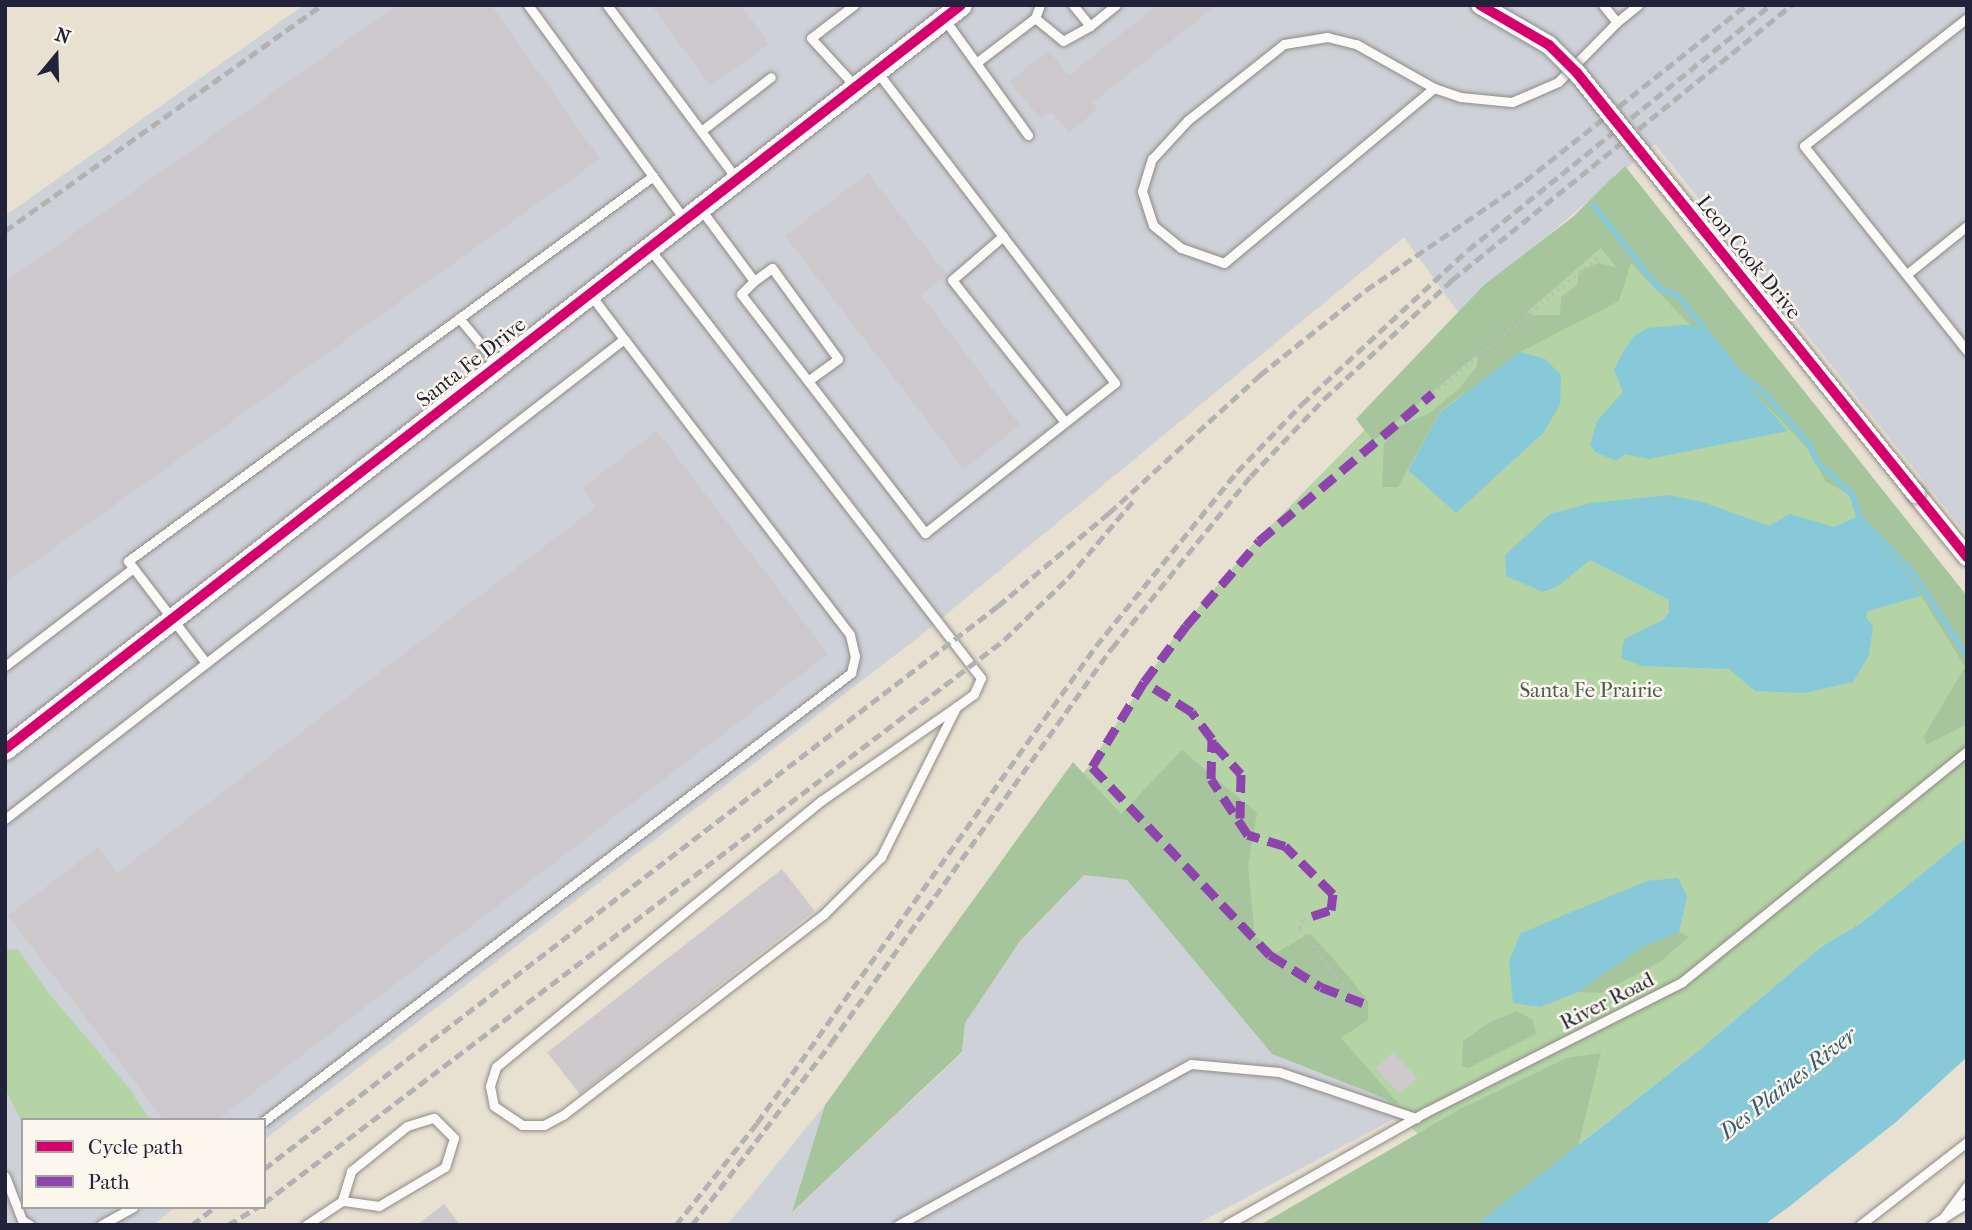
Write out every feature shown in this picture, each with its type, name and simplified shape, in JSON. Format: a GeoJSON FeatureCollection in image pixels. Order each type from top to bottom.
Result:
{"type":"FeatureCollection","features":[{"type":"Feature","properties":{"kind":"street","name":"Leon Cook Drive"},"geometry":{"type":"LineString","coordinates":[[1480,5],[1549,45],[1577,73],[1967,557]]}},
{"type":"Feature","properties":{"kind":"street","name":"Santa Fe Drive"},"geometry":{"type":"LineString","coordinates":[[5,749],[952,12]]}},
{"type":"Feature","properties":{"kind":"lane"},"geometry":{"type":"LineString","coordinates":[[528,5],[653,176],[693,214],[754,281]]}},
{"type":"Feature","properties":{"kind":"lane"},"geometry":{"type":"LineString","coordinates":[[607,5],[737,179]]}},
{"type":"Feature","properties":{"kind":"lane"},"geometry":{"type":"LineString","coordinates":[[854,5],[811,38],[856,87]]}},
{"type":"Feature","properties":{"kind":"lane"},"geometry":{"type":"LineString","coordinates":[[976,63],[1035,18],[1040,5]]}},
{"type":"Feature","properties":{"kind":"lane"},"geometry":{"type":"LineString","coordinates":[[1073,5],[1090,26]]}},
{"type":"Feature","properties":{"kind":"lane"},"geometry":{"type":"LineString","coordinates":[[1035,18],[1063,41],[1090,26],[1116,5]]}},
{"type":"Feature","properties":{"kind":"lane"},"geometry":{"type":"LineString","coordinates":[[1603,5],[1617,22]]}},
{"type":"Feature","properties":{"kind":"lane"},"geometry":{"type":"LineString","coordinates":[[1434,88],[1224,263],[1181,248],[1153,225],[1142,191],[1152,159],[1188,120],[1284,44],[1327,37],[1356,44],[1434,88],[1460,97],[1513,103],[1558,82],[1617,22],[1638,5]]}},
{"type":"Feature","properties":{"kind":"lane"},"geometry":{"type":"LineString","coordinates":[[952,12],[976,63],[1028,135]]}},
{"type":"Feature","properties":{"kind":"lane"},"geometry":{"type":"LineString","coordinates":[[1967,18],[1804,146],[1967,351]]}},
{"type":"Feature","properties":{"kind":"lane"},"geometry":{"type":"LineString","coordinates":[[808,381],[838,359],[772,268],[741,294],[925,533],[1115,383],[877,71]]}},
{"type":"Feature","properties":{"kind":"lane"},"geometry":{"type":"LineString","coordinates":[[701,131],[771,77]]}},
{"type":"Feature","properties":{"kind":"lane"},"geometry":{"type":"LineString","coordinates":[[206,663],[175,617],[128,561],[653,176]]}},
{"type":"Feature","properties":{"kind":"lane"},"geometry":{"type":"LineString","coordinates":[[1906,274],[1967,226]]}},
{"type":"Feature","properties":{"kind":"lane"},"geometry":{"type":"LineString","coordinates":[[1003,236],[952,280],[1065,422]]}},
{"type":"Feature","properties":{"kind":"lane"},"geometry":{"type":"LineString","coordinates":[[649,248],[973,664],[981,678],[974,694],[822,800],[496,1067],[490,1086],[494,1106],[522,1125],[544,1125],[563,1115],[824,914],[881,857],[956,707]]}},
{"type":"Feature","properties":{"kind":"lane"},"geometry":{"type":"LineString","coordinates":[[266,1119],[851,673],[855,656],[850,635],[590,294]]}},
{"type":"Feature","properties":{"kind":"lane"},"geometry":{"type":"LineString","coordinates":[[459,318],[499,365]]}},
{"type":"Feature","properties":{"kind":"lane"},"geometry":{"type":"LineString","coordinates":[[5,819],[624,339]]}},
{"type":"Feature","properties":{"kind":"lane"},"geometry":{"type":"LineString","coordinates":[[5,666],[133,568]]}},
{"type":"Feature","properties":{"kind":"lane","name":"River Road"},"geometry":{"type":"LineString","coordinates":[[1226,1225],[1416,1118],[1682,982],[1967,751]]}},
{"type":"Feature","properties":{"kind":"lane"},"geometry":{"type":"LineString","coordinates":[[898,1225],[1191,1064],[1279,1072],[1416,1118]]}},
{"type":"Feature","properties":{"kind":"lane"},"geometry":{"type":"LineString","coordinates":[[306,1225],[342,1201],[351,1171],[407,1126],[434,1118],[454,1138],[445,1167],[379,1206],[342,1201]]}},
{"type":"Feature","properties":{"kind":"lane"},"geometry":{"type":"LineString","coordinates":[[1860,1225],[1967,1142]]}},
{"type":"Feature","properties":{"kind":"lane"},"geometry":{"type":"LineString","coordinates":[[5,1176],[22,1220],[30,1225]]}},
{"type":"Feature","properties":{"kind":"lane"},"geometry":{"type":"LineString","coordinates":[[1938,1225],[1967,1186]]}},
{"type":"Feature","properties":{"kind":"lane"},"geometry":{"type":"LineString","coordinates":[[1932,1225],[1967,1203]]}},
{"type":"Feature","properties":{"kind":"lane"},"geometry":{"type":"LineString","coordinates":[[101,1225],[129,1209]]}},
{"type":"Feature","properties":{"kind":"path"},"geometry":{"type":"LineString","coordinates":[[1433,393],[1600,256]]}},
{"type":"Feature","properties":{"kind":"path"},"geometry":{"type":"LineString","coordinates":[[1312,916],[1302,919],[1300,929],[1337,978],[1363,1003]]}},
{"type":"Feature","properties":{"kind":"shaded area"},"geometry":{"type":"Polygon","coordinates":[[[304,5],[1967,5],[1967,535],[1655,144],[1458,312],[1404,237],[920,636],[266,1138],[266,1118],[21,1118],[21,1209],[173,1209],[153,1225],[5,1225],[5,216],[304,5]]]}},
{"type":"Feature","properties":{"kind":"shaded area"},"geometry":{"type":"Polygon","coordinates":[[[1084,875],[1127,880],[1272,1054],[1399,1104],[1403,1114],[1195,1225],[727,1225],[825,1105],[793,1211],[962,1053],[965,1023],[1020,941],[1084,875]]]}},
{"type":"Feature","properties":{"kind":"green space"},"geometry":{"type":"Polygon","coordinates":[[[1625,166],[1967,596],[1967,724],[1926,745],[1924,736],[1965,667],[1906,571],[1856,517],[1849,494],[1826,482],[1808,449],[1631,263],[1619,301],[1520,352],[1440,411],[1398,487],[1382,487],[1384,444],[1397,427],[1428,414],[1460,388],[1477,366],[1477,355],[1373,441],[1356,419],[1484,285],[1574,216],[1625,166]],[[1601,248],[1527,312],[1532,315],[1560,315],[1561,297],[1577,285],[1579,271],[1598,263],[1616,267],[1601,248]]]}},
{"type":"Feature","properties":{"kind":"green space","name":"Santa Fe Prairie"},"geometry":{"type":"Polygon","coordinates":[[[1613,176],[1967,605],[1967,837],[1861,923],[1821,947],[1698,1051],[1491,1213],[1083,774],[1179,630],[1253,544],[1613,176]]]}},
{"type":"Feature","properties":{"kind":"green space"},"geometry":{"type":"Polygon","coordinates":[[[1182,750],[1257,813],[1248,866],[1255,936],[1276,953],[1310,933],[1339,965],[1368,1001],[1368,1020],[1341,1038],[1399,1104],[1272,1054],[1127,880],[1084,875],[1020,941],[965,1023],[962,1052],[792,1212],[825,1105],[1073,762],[1121,814],[1182,750]]]}},
{"type":"Feature","properties":{"kind":"green space"},"geometry":{"type":"Polygon","coordinates":[[[1679,932],[1689,937],[1660,962],[1601,993],[1578,992],[1642,947],[1679,932]]]}},
{"type":"Feature","properties":{"kind":"green space"},"geometry":{"type":"Polygon","coordinates":[[[18,949],[47,991],[129,1088],[149,1118],[21,1118],[21,1121],[5,1089],[5,950],[18,949]]]}},
{"type":"Feature","properties":{"kind":"green space"},"geometry":{"type":"Polygon","coordinates":[[[1517,1011],[1533,1020],[1536,1034],[1468,1068],[1462,1066],[1463,1041],[1490,1022],[1517,1011]]]}},
{"type":"Feature","properties":{"kind":"green space"},"geometry":{"type":"Polygon","coordinates":[[[1601,1053],[1578,1147],[1476,1225],[1260,1225],[1460,1109],[1567,1058],[1601,1053]]]}},
{"type":"Feature","properties":{"kind":"water"},"geometry":{"type":"Polygon","coordinates":[[[1694,325],[1705,335],[1788,431],[1649,459],[1625,454],[1616,461],[1595,452],[1590,445],[1597,421],[1623,392],[1614,370],[1623,352],[1635,335],[1648,328],[1694,325]]]}},
{"type":"Feature","properties":{"kind":"water"},"geometry":{"type":"Polygon","coordinates":[[[1520,352],[1545,359],[1561,375],[1560,405],[1543,433],[1456,513],[1408,470],[1440,412],[1520,352]]]}},
{"type":"Feature","properties":{"kind":"water"},"geometry":{"type":"Polygon","coordinates":[[[1668,495],[1703,502],[1769,526],[1790,514],[1834,527],[1856,517],[1906,571],[1921,596],[1868,611],[1866,617],[1873,626],[1869,655],[1853,682],[1804,693],[1755,691],[1729,669],[1642,666],[1621,658],[1624,639],[1663,620],[1669,612],[1669,600],[1590,560],[1558,586],[1543,592],[1506,576],[1505,555],[1550,514],[1591,503],[1668,495]]]}},
{"type":"Feature","properties":{"kind":"water","name":"Des Plaines River"},"geometry":{"type":"Polygon","coordinates":[[[1967,837],[1967,1057],[1896,1122],[1786,1209],[1764,1225],[1476,1225],[1698,1051],[1821,947],[1861,923],[1967,837]]]}},
{"type":"Feature","properties":{"kind":"water"},"geometry":{"type":"Polygon","coordinates":[[[1678,878],[1687,897],[1679,932],[1642,947],[1578,992],[1540,1007],[1513,1003],[1509,961],[1521,933],[1647,881],[1678,878]]]}},
{"type":"Feature","properties":{"kind":"building"},"geometry":{"type":"Polygon","coordinates":[[[397,5],[491,5],[600,159],[5,583],[5,282],[397,5]]]}},
{"type":"Feature","properties":{"kind":"building"},"geometry":{"type":"Polygon","coordinates":[[[651,5],[741,5],[769,44],[710,86],[651,5]]]}},
{"type":"Feature","properties":{"kind":"building"},"geometry":{"type":"Polygon","coordinates":[[[1158,5],[1217,5],[1092,103],[1098,109],[1069,133],[1052,113],[1040,118],[1010,82],[1048,50],[1069,75],[1158,5]]]}},
{"type":"Feature","properties":{"kind":"building"},"geometry":{"type":"Polygon","coordinates":[[[868,173],[947,275],[921,295],[1020,425],[964,469],[785,236],[868,173]]]}},
{"type":"Feature","properties":{"kind":"building"},"geometry":{"type":"Polygon","coordinates":[[[657,431],[828,654],[220,1118],[162,1118],[8,916],[98,847],[117,873],[596,507],[582,488],[657,431]]]}},
{"type":"Feature","properties":{"kind":"building"},"geometry":{"type":"Polygon","coordinates":[[[782,869],[815,911],[580,1094],[547,1052],[782,869]]]}},
{"type":"Feature","properties":{"kind":"building"},"geometry":{"type":"Polygon","coordinates":[[[1393,1052],[1417,1077],[1400,1094],[1376,1069],[1393,1052]]]}},
{"type":"Feature","properties":{"kind":"building"},"geometry":{"type":"Polygon","coordinates":[[[444,1204],[460,1225],[417,1225],[444,1204]]]}},
{"type":"Feature","properties":{"kind":"waterway"},"geometry":{"type":"LineString","coordinates":[[1593,205],[1657,286],[1679,297],[1738,372],[1765,394],[1810,445],[1817,462],[1852,494],[1859,516],[1911,570],[1967,657]]}},
{"type":"Feature","properties":{"kind":"railway"},"geometry":{"type":"LineString","coordinates":[[5,231],[322,5]]}},
{"type":"Feature","properties":{"kind":"railway"},"geometry":{"type":"LineString","coordinates":[[266,1167],[998,606],[1109,513],[1260,375],[1366,290],[1525,181],[1746,5]]}},
{"type":"Feature","properties":{"kind":"railway"},"geometry":{"type":"LineString","coordinates":[[676,1225],[757,1123],[1096,646],[1237,472],[1302,404],[1468,250],[1771,5]]}},
{"type":"Feature","properties":{"kind":"railway"},"geometry":{"type":"LineString","coordinates":[[692,1225],[831,1043],[1112,648],[1251,476],[1324,399],[1452,280],[1792,5]]}},
{"type":"Feature","properties":{"kind":"railway"},"geometry":{"type":"LineString","coordinates":[[266,1201],[1004,640],[1068,578],[1133,501]]}},
{"type":"Feature","properties":{"kind":"railway"},"geometry":{"type":"LineString","coordinates":[[192,1225],[212,1209]]}},
{"type":"Feature","properties":{"kind":"railway"},"geometry":{"type":"LineString","coordinates":[[228,1225],[255,1209]]}},
{"type":"Feature","properties":{"kind":"marked path"},"geometry":{"type":"LineString","coordinates":[[1312,916],[1331,910],[1333,894],[1285,846],[1248,835],[1211,779],[1212,739],[1192,712],[1144,682],[1186,626],[1259,541],[1433,393]]}},
{"type":"Feature","properties":{"kind":"marked path"},"geometry":{"type":"LineString","coordinates":[[1144,682],[1092,767],[1270,955],[1321,987],[1363,1003]]}},
{"type":"Feature","properties":{"kind":"marked path"},"geometry":{"type":"LineString","coordinates":[[1214,744],[1241,774],[1240,818]]}},
{"type":"Feature","properties":{"kind":"cycle path"},"geometry":{"type":"LineString","coordinates":[[5,749],[961,5]]}},
{"type":"Feature","properties":{"kind":"cycle path"},"geometry":{"type":"LineString","coordinates":[[1480,5],[1549,45],[1577,73],[1967,557]]}}]}
